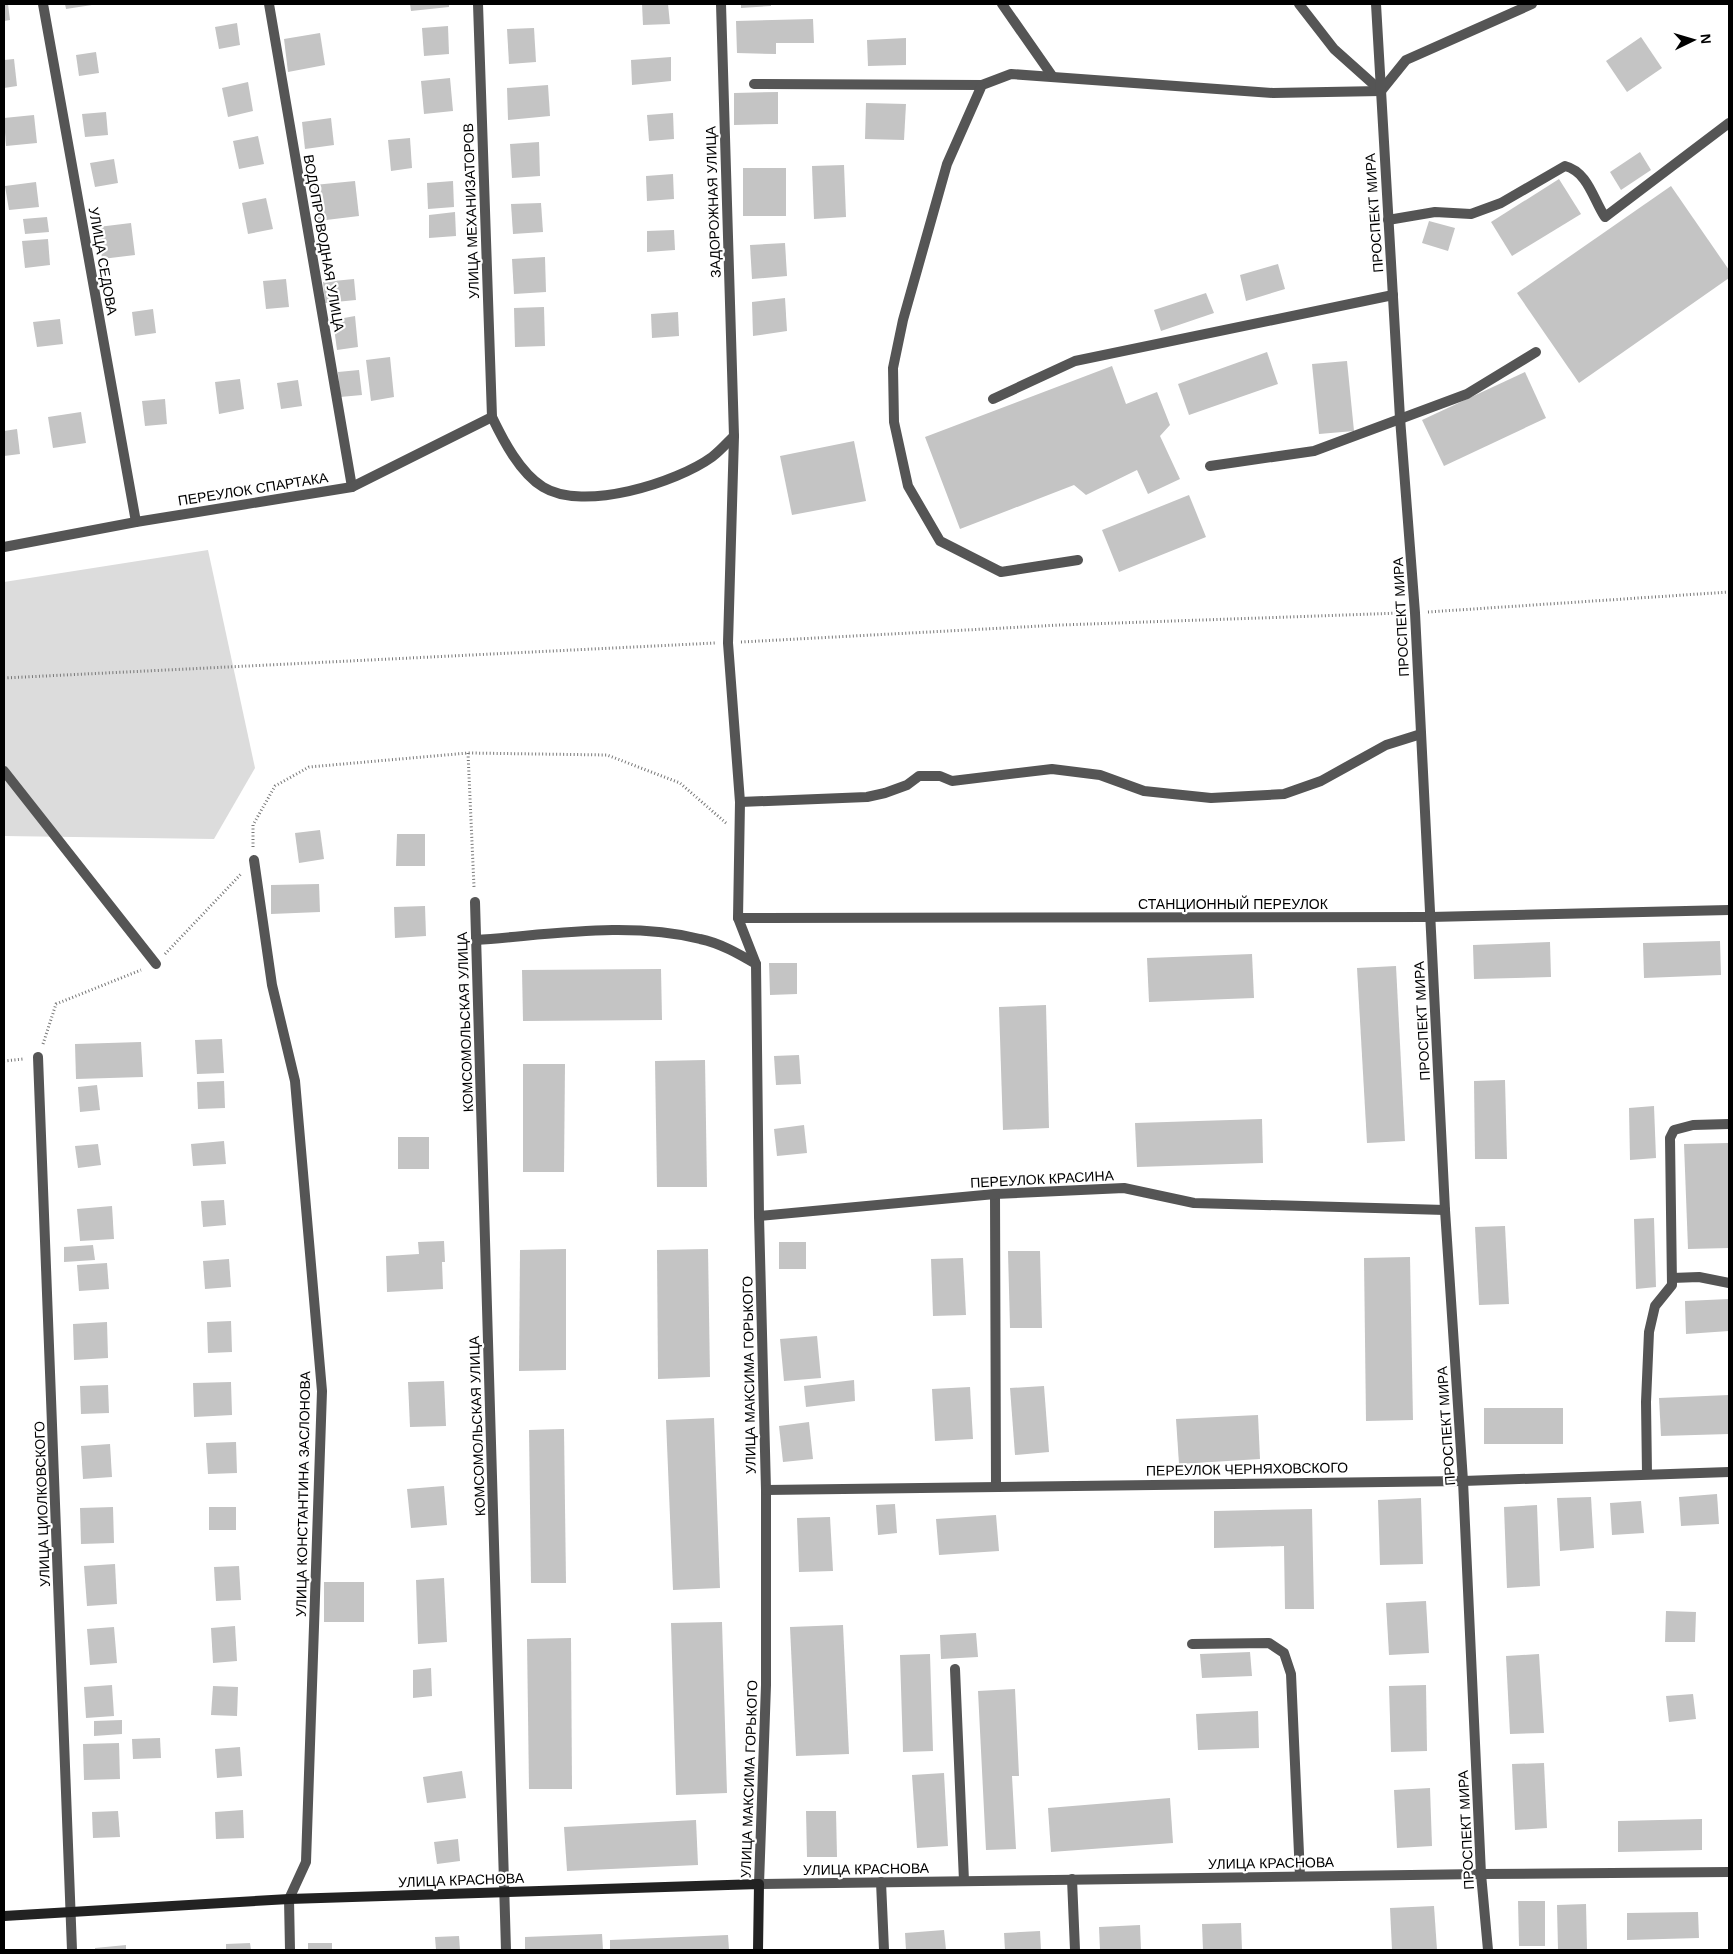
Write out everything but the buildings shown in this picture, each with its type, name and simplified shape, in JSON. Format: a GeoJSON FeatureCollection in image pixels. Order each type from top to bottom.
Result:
{"type":"FeatureCollection","features":[{"type":"Feature","properties":{"kind":"main road","name":"УЛИЦА КРАСНОВА"},"geometry":{"type":"LineString","coordinates":[[4,1916],[289,1899],[759,1884]]}},
{"type":"Feature","properties":{"kind":"main road","name":"УЛИЦА МАКСИМА ГОРЬКОГО"},"geometry":{"type":"LineString","coordinates":[[758,1950],[759,1884]]}},
{"type":"Feature","properties":{"kind":"street","name":"УЛИЦА СЕДОВА"},"geometry":{"type":"LineString","coordinates":[[43,4],[136,522]]}},
{"type":"Feature","properties":{"kind":"street","name":"ВОДОПРОВОДНАЯ УЛИЦА"},"geometry":{"type":"LineString","coordinates":[[268,4],[352,487]]}},
{"type":"Feature","properties":{"kind":"street","name":"УЛИЦА МЕХАНИЗАТОРОВ"},"geometry":{"type":"LineString","coordinates":[[478,4],[492,417]]}},
{"type":"Feature","properties":{"kind":"street","name":"ЗАДОРОЖНАЯ УЛИЦА"},"geometry":{"type":"LineString","coordinates":[[721,4],[734,436],[728,642]]}},
{"type":"Feature","properties":{"kind":"street"},"geometry":{"type":"LineString","coordinates":[[1002,4],[1053,77]]}},
{"type":"Feature","properties":{"kind":"street"},"geometry":{"type":"LineString","coordinates":[[1299,4],[1334,49],[1381,91]]}},
{"type":"Feature","properties":{"kind":"street","name":"ПРОСПЕКТ МИРА"},"geometry":{"type":"LineString","coordinates":[[1376,4],[1400,418],[1415,612],[1445,1210],[1463,1481],[1481,1874],[1488,1950]]}},
{"type":"Feature","properties":{"kind":"street"},"geometry":{"type":"LineString","coordinates":[[1381,91],[1406,60],[1532,4]]}},
{"type":"Feature","properties":{"kind":"street"},"geometry":{"type":"LineString","coordinates":[[754,84],[982,85],[1011,74],[1273,93],[1381,91]]}},
{"type":"Feature","properties":{"kind":"street"},"geometry":{"type":"LineString","coordinates":[[982,85],[947,164],[903,320],[893,368],[894,422],[908,486],[940,541],[1001,572],[1078,560]]}},
{"type":"Feature","properties":{"kind":"street"},"geometry":{"type":"LineString","coordinates":[[1388,220],[1435,212],[1471,214],[1501,204],[1565,166],[1575,169],[1586,180],[1605,217],[1729,123]]}},
{"type":"Feature","properties":{"kind":"street"},"geometry":{"type":"LineString","coordinates":[[993,399],[1075,361],[1393,295]]}},
{"type":"Feature","properties":{"kind":"street"},"geometry":{"type":"LineString","coordinates":[[1210,466],[1314,451],[1467,394],[1536,352]]}},
{"type":"Feature","properties":{"kind":"street","name":"ПЕРЕУЛОК СПАРТАКА"},"geometry":{"type":"LineString","coordinates":[[4,547],[136,522],[352,487],[492,417]]}},
{"type":"Feature","properties":{"kind":"street"},"geometry":{"type":"LineString","coordinates":[[492,417],[507,448],[523,467],[542,486],[561,495],[618,494],[660,483],[712,457],[734,436]]}},
{"type":"Feature","properties":{"kind":"street","name":"УЛИЦА МАКСИМА ГОРЬКОГО"},"geometry":{"type":"LineString","coordinates":[[728,642],[740,802],[738,918],[756,964],[759,1216],[766,1490],[766,1685],[759,1884]]}},
{"type":"Feature","properties":{"kind":"street"},"geometry":{"type":"LineString","coordinates":[[740,802],[866,796],[885,793],[907,785],[919,776],[940,776],[952,781],[1052,769],[1100,776],[1144,791],[1211,798],[1284,794],[1321,781],[1386,746],[1421,734]]}},
{"type":"Feature","properties":{"kind":"street"},"geometry":{"type":"LineString","coordinates":[[4,770],[156,964]]}},
{"type":"Feature","properties":{"kind":"street","name":"УЛИЦА КОНСТАНТИНА ЗАСЛОНОВА"},"geometry":{"type":"LineString","coordinates":[[254,860],[272,986],[295,1080],[322,1391],[306,1862],[289,1899],[290,1950]]}},
{"type":"Feature","properties":{"kind":"street","name":"КОМСОМОЛЬСКАЯ УЛИЦА"},"geometry":{"type":"LineString","coordinates":[[475,902],[506,1950]]}},
{"type":"Feature","properties":{"kind":"street","name":"СТАНЦИОННЫЙ ПЕРЕУЛОК"},"geometry":{"type":"LineString","coordinates":[[738,918],[1430,917],[1729,910]]}},
{"type":"Feature","properties":{"kind":"street"},"geometry":{"type":"LineString","coordinates":[[476,940],[612,930],[662,932],[702,939],[733,951],[756,964]]}},
{"type":"Feature","properties":{"kind":"street","name":"УЛИЦА ЦИОЛКОВСКОГО"},"geometry":{"type":"LineString","coordinates":[[38,1057],[72,1950]]}},
{"type":"Feature","properties":{"kind":"street"},"geometry":{"type":"LineString","coordinates":[[1648,1474],[1646,1402],[1649,1332],[1655,1306],[1672,1286],[1670,1138],[1674,1130],[1682,1127],[1729,1124]]}},
{"type":"Feature","properties":{"kind":"street","name":"ПЕРЕУЛОК КРАСИНА"},"geometry":{"type":"LineString","coordinates":[[759,1216],[995,1194],[1124,1188],[1194,1203],[1445,1210]]}},
{"type":"Feature","properties":{"kind":"street"},"geometry":{"type":"LineString","coordinates":[[995,1194],[996,1486]]}},
{"type":"Feature","properties":{"kind":"street"},"geometry":{"type":"LineString","coordinates":[[1672,1278],[1699,1277],[1729,1284]]}},
{"type":"Feature","properties":{"kind":"street","name":"ПЕРЕУЛОК ЧЕРНЯХОВСКОГО"},"geometry":{"type":"LineString","coordinates":[[766,1490],[1463,1481],[1729,1472]]}},
{"type":"Feature","properties":{"kind":"street"},"geometry":{"type":"LineString","coordinates":[[1192,1644],[1269,1643],[1284,1652],[1291,1674],[1300,1876]]}},
{"type":"Feature","properties":{"kind":"street"},"geometry":{"type":"LineString","coordinates":[[955,1669],[964,1881]]}},
{"type":"Feature","properties":{"kind":"street","name":"УЛИЦА КРАСНОВА"},"geometry":{"type":"LineString","coordinates":[[759,1884],[1729,1872]]}},
{"type":"Feature","properties":{"kind":"street"},"geometry":{"type":"LineString","coordinates":[[1072,1879],[1075,1950]]}},
{"type":"Feature","properties":{"kind":"street"},"geometry":{"type":"LineString","coordinates":[[881,1882],[884,1950]]}},
{"type":"Feature","properties":{"kind":"path"},"geometry":{"type":"LineString","coordinates":[[4,678],[1060,625],[1415,612],[1729,592]]}},
{"type":"Feature","properties":{"kind":"path"},"geometry":{"type":"LineString","coordinates":[[468,753],[475,902]]}},
{"type":"Feature","properties":{"kind":"path"},"geometry":{"type":"LineString","coordinates":[[4,1061],[38,1057],[56,1004],[156,964],[254,860],[253,825],[275,786],[309,767],[468,753],[607,755],[680,783],[740,836]]}},
{"type":"Feature","properties":{"kind":"shaded area"},"geometry":{"type":"Polygon","coordinates":[[[208,550],[255,768],[214,839],[4,836],[4,582],[208,550]]]}}]}
